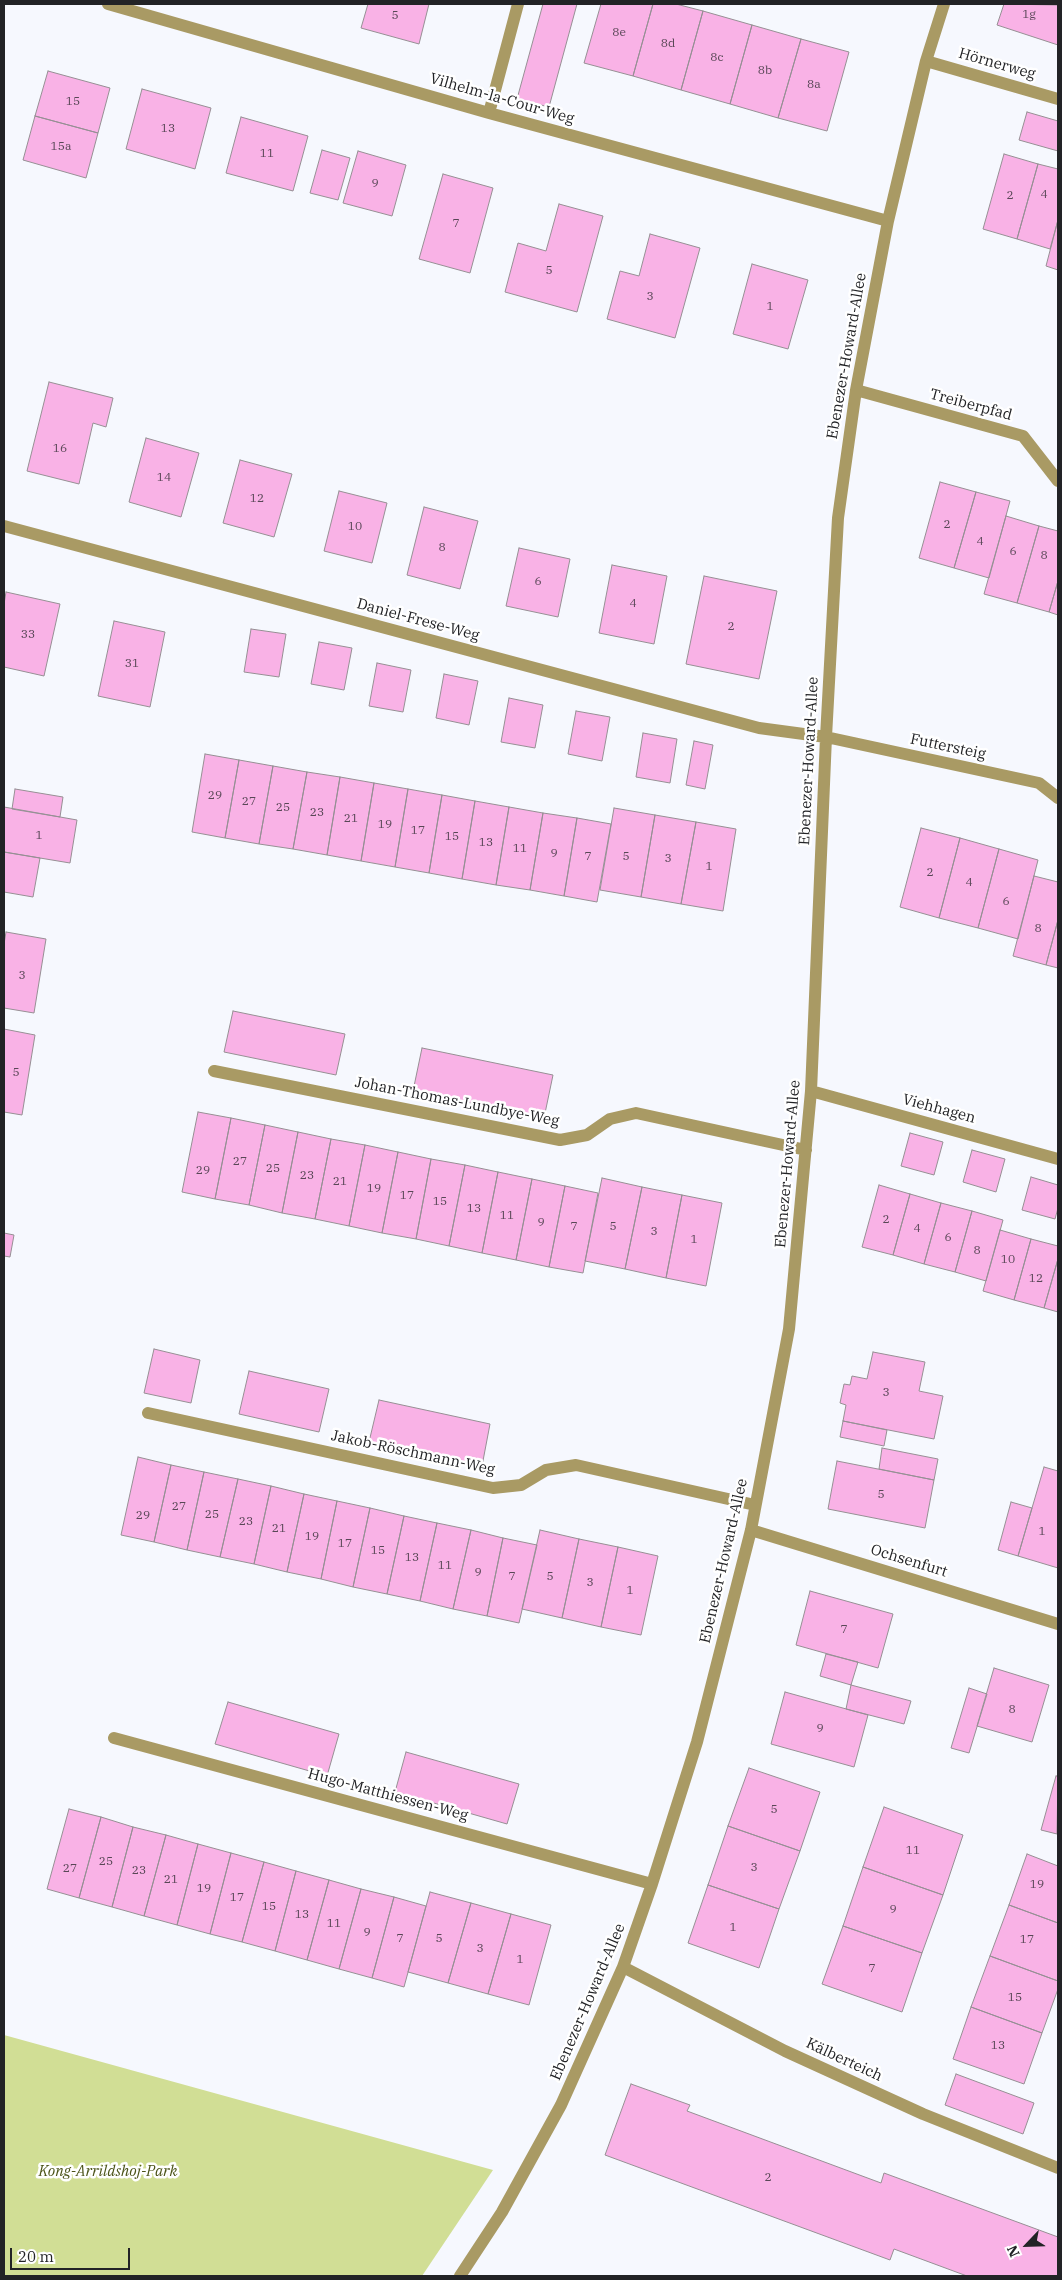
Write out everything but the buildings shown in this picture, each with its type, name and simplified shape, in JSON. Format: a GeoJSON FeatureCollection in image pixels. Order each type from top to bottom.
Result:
{"type":"FeatureCollection","features":[{"type":"Feature","properties":{"kind":"street","name":"Vilhelm-la-Cour-Weg"},"geometry":{"type":"LineString","coordinates":[[108,4],[489,113],[888,221]]}},
{"type":"Feature","properties":{"kind":"street"},"geometry":{"type":"LineString","coordinates":[[489,113],[518,4]]}},
{"type":"Feature","properties":{"kind":"street","name":"Ebenezer-Howard-Allee"},"geometry":{"type":"LineString","coordinates":[[460,2276],[502,2212],[561,2105],[623,1967],[652,1884],[697,1742],[751,1530],[789,1329],[812,1091],[826,737],[838,518],[856,390],[888,221],[926,61],[944,4]]}},
{"type":"Feature","properties":{"kind":"street","name":"Hörnerweg"},"geometry":{"type":"LineString","coordinates":[[926,61],[1058,99]]}},
{"type":"Feature","properties":{"kind":"street","name":"Treiberpfad"},"geometry":{"type":"LineString","coordinates":[[856,390],[1023,436],[1058,481]]}},
{"type":"Feature","properties":{"kind":"street","name":"Daniel-Frese-Weg"},"geometry":{"type":"LineString","coordinates":[[4,526],[759,728],[826,737]]}},
{"type":"Feature","properties":{"kind":"street","name":"Futtersteig"},"geometry":{"type":"LineString","coordinates":[[826,737],[1040,783],[1058,798]]}},
{"type":"Feature","properties":{"kind":"street","name":"Johan-Thomas-Lundbye-Weg"},"geometry":{"type":"LineString","coordinates":[[214,1071],[560,1140],[587,1135],[610,1119],[636,1113],[806,1150]]}},
{"type":"Feature","properties":{"kind":"street","name":"Viehhagen"},"geometry":{"type":"LineString","coordinates":[[812,1091],[1058,1159]]}},
{"type":"Feature","properties":{"kind":"street","name":"Jakob-Röschmann-Weg"},"geometry":{"type":"LineString","coordinates":[[148,1413],[493,1488],[522,1485],[546,1470],[576,1464],[755,1506]]}},
{"type":"Feature","properties":{"kind":"street","name":"Ochsenfurt"},"geometry":{"type":"LineString","coordinates":[[751,1530],[1058,1624]]}},
{"type":"Feature","properties":{"kind":"street","name":"Hugo-Matthiessen-Weg"},"geometry":{"type":"LineString","coordinates":[[114,1738],[652,1884]]}},
{"type":"Feature","properties":{"kind":"street","name":"Kälberteich"},"geometry":{"type":"LineString","coordinates":[[623,1967],[785,2051],[923,2114],[1058,2168]]}},
{"type":"Feature","properties":{"kind":"green space","name":"Kong-Arrildshoj-Park"},"geometry":{"type":"Polygon","coordinates":[[[4,2035],[493,2170],[422,2276],[4,2276],[4,2035]]]}}]}
